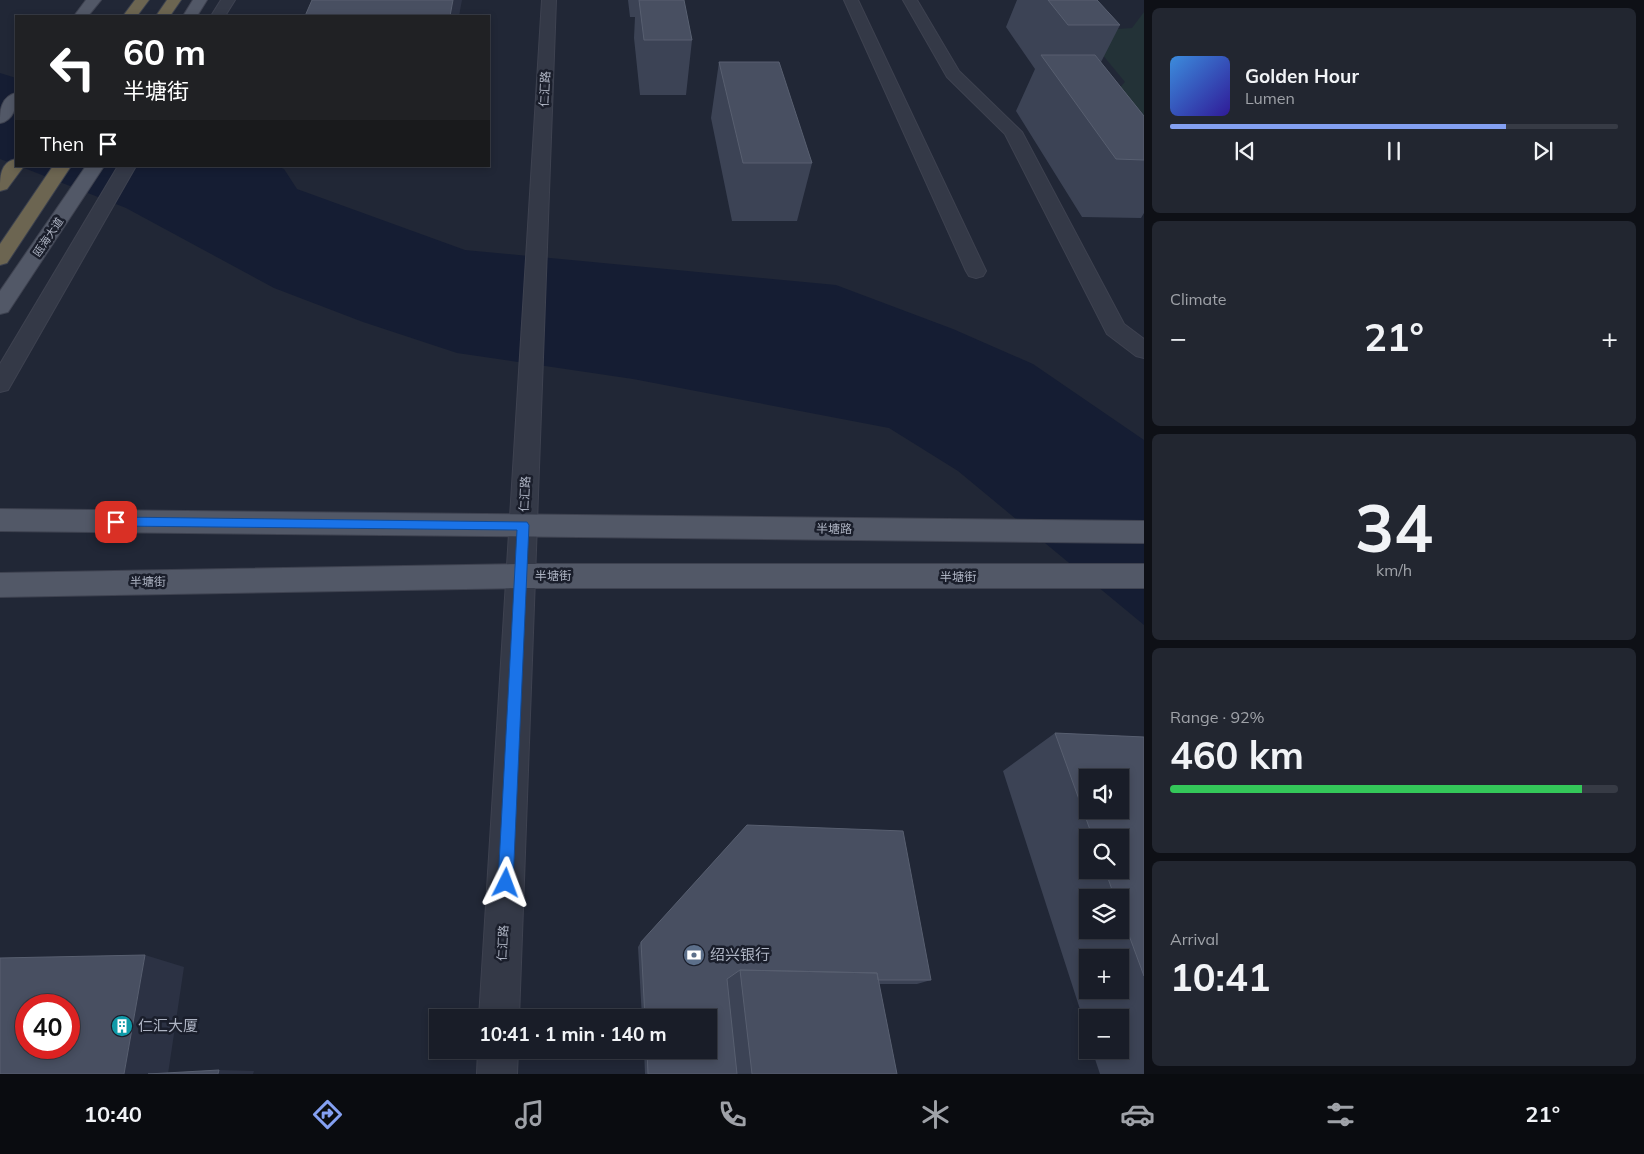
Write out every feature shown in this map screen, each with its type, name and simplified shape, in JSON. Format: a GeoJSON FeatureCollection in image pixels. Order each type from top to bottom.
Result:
{"type":"FeatureCollection","features":[{"type":"Feature","properties":{"kind":"highway"},"geometry":{"type":"LineString","coordinates":[[131,15],[142,0]]}},
{"type":"Feature","properties":{"kind":"highway"},"geometry":{"type":"LineString","coordinates":[[164,15],[174,0]]}},
{"type":"Feature","properties":{"kind":"highway"},"geometry":{"type":"LineString","coordinates":[[0,185],[15,165]]}},
{"type":"Feature","properties":{"kind":"highway"},"geometry":{"type":"LineString","coordinates":[[0,259],[61,167]]}},
{"type":"Feature","properties":{"kind":"main road"},"geometry":{"type":"LineString","coordinates":[[82,15],[94,0]]}},
{"type":"Feature","properties":{"kind":"main road"},"geometry":{"type":"LineString","coordinates":[[191,15],[200,0]]}},
{"type":"Feature","properties":{"kind":"main road"},"geometry":{"type":"LineString","coordinates":[[0,118],[15,99]]}},
{"type":"Feature","properties":{"kind":"main road","name":"瓯海大道"},"geometry":{"type":"LineString","coordinates":[[0,307],[94,167]]}},
{"type":"Feature","properties":{"kind":"main road"},"geometry":{"type":"LineString","coordinates":[[0,520],[523,525]]}},
{"type":"Feature","properties":{"kind":"main road","name":"半塘路"},"geometry":{"type":"LineString","coordinates":[[523,525],[1007,532],[1144,532]]}},
{"type":"Feature","properties":{"kind":"main road","name":"半塘街"},"geometry":{"type":"LineString","coordinates":[[0,585],[520,576],[1144,576]]}},
{"type":"Feature","properties":{"kind":"street"},"geometry":{"type":"LineString","coordinates":[[219,15],[228,0]]}},
{"type":"Feature","properties":{"kind":"street","name":"仁汇路"},"geometry":{"type":"LineString","coordinates":[[499,1009],[549,0]]}},
{"type":"Feature","properties":{"kind":"street"},"geometry":{"type":"LineString","coordinates":[[851,0],[976,271]]}},
{"type":"Feature","properties":{"kind":"street"},"geometry":{"type":"LineString","coordinates":[[910,0],[953,74],[1013,132],[1115,329],[1144,350]]}},
{"type":"Feature","properties":{"kind":"street"},"geometry":{"type":"LineString","coordinates":[[0,384],[126,167]]}},
{"type":"Feature","properties":{"kind":"street"},"geometry":{"type":"LineString","coordinates":[[497,1074],[498,1059]]}},
{"type":"Feature","properties":{"kind":"shaded area"},"geometry":{"type":"Polygon","coordinates":[[[1144,12],[1144,172],[1096,112],[1125,82],[1092,42],[1103,30],[1132,28],[1144,12]]]}},
{"type":"Feature","properties":{"kind":"water"},"geometry":{"type":"Polygon","coordinates":[[[0,73],[15,78],[15,165],[0,159],[0,73]]]}},
{"type":"Feature","properties":{"kind":"water"},"geometry":{"type":"Polygon","coordinates":[[[22,167],[279,167],[284,169],[297,189],[465,250],[836,285],[953,329],[1033,364],[1144,440],[1144,625],[958,471],[889,428],[633,379],[457,353],[363,322],[274,288],[126,208],[22,167]]]}},
{"type":"Feature","properties":{"kind":"building"},"geometry":{"type":"Polygon","coordinates":[[[312,0],[453,0],[450,15],[305,15],[312,0]]]}},
{"type":"Feature","properties":{"kind":"building"},"geometry":{"type":"Polygon","coordinates":[[[639,0],[684,0],[692,40],[644,40],[639,0]]]}},
{"type":"Feature","properties":{"kind":"building"},"geometry":{"type":"Polygon","coordinates":[[[1048,0],[1097,0],[1120,25],[1068,25],[1048,0]]]}},
{"type":"Feature","properties":{"kind":"building"},"geometry":{"type":"Polygon","coordinates":[[[1041,55],[1095,55],[1144,116],[1144,160],[1116,159],[1041,55]]]}},
{"type":"Feature","properties":{"kind":"building"},"geometry":{"type":"Polygon","coordinates":[[[719,62],[779,62],[812,163],[743,163],[719,62]]]}},
{"type":"Feature","properties":{"kind":"building"},"geometry":{"type":"Polygon","coordinates":[[[1055,733],[1144,737],[1144,976],[1129,935],[1129,889],[1112,889],[1108,879],[1129,879],[1129,829],[1090,829],[1086,819],[1129,819],[1129,769],[1079,769],[1079,799],[1055,733]]]}},
{"type":"Feature","properties":{"kind":"building"},"geometry":{"type":"Polygon","coordinates":[[[747,825],[903,831],[931,980],[878,980],[877,973],[740,970],[727,979],[737,1074],[648,1074],[647,1059],[717,1059],[717,1009],[645,1009],[641,942],[747,825]]]}},
{"type":"Feature","properties":{"kind":"building"},"geometry":{"type":"Polygon","coordinates":[[[145,955],[124,1074],[0,1074],[0,958],[145,955]]]}},
{"type":"Feature","properties":{"kind":"building"},"geometry":{"type":"Polygon","coordinates":[[[740,970],[877,973],[897,1074],[752,1074],[740,970]]]}},
{"type":"Feature","properties":{"kind":"building"},"geometry":{"type":"Polygon","coordinates":[[[219,1070],[218,1074],[148,1074],[219,1070]]]}},
{"type":"Feature","properties":{"kind":"place","name":"绍兴银行"},"geometry":{"type":"Point","coordinates":[694,955]}},
{"type":"Feature","properties":{"kind":"place","name":"仁汇大厦"},"geometry":{"type":"Point","coordinates":[122,1026]}},
{"type":"Feature","properties":{"kind":"route"},"geometry":{"type":"LineString","coordinates":[[116,522],[523,525],[506,883]]}}]}
